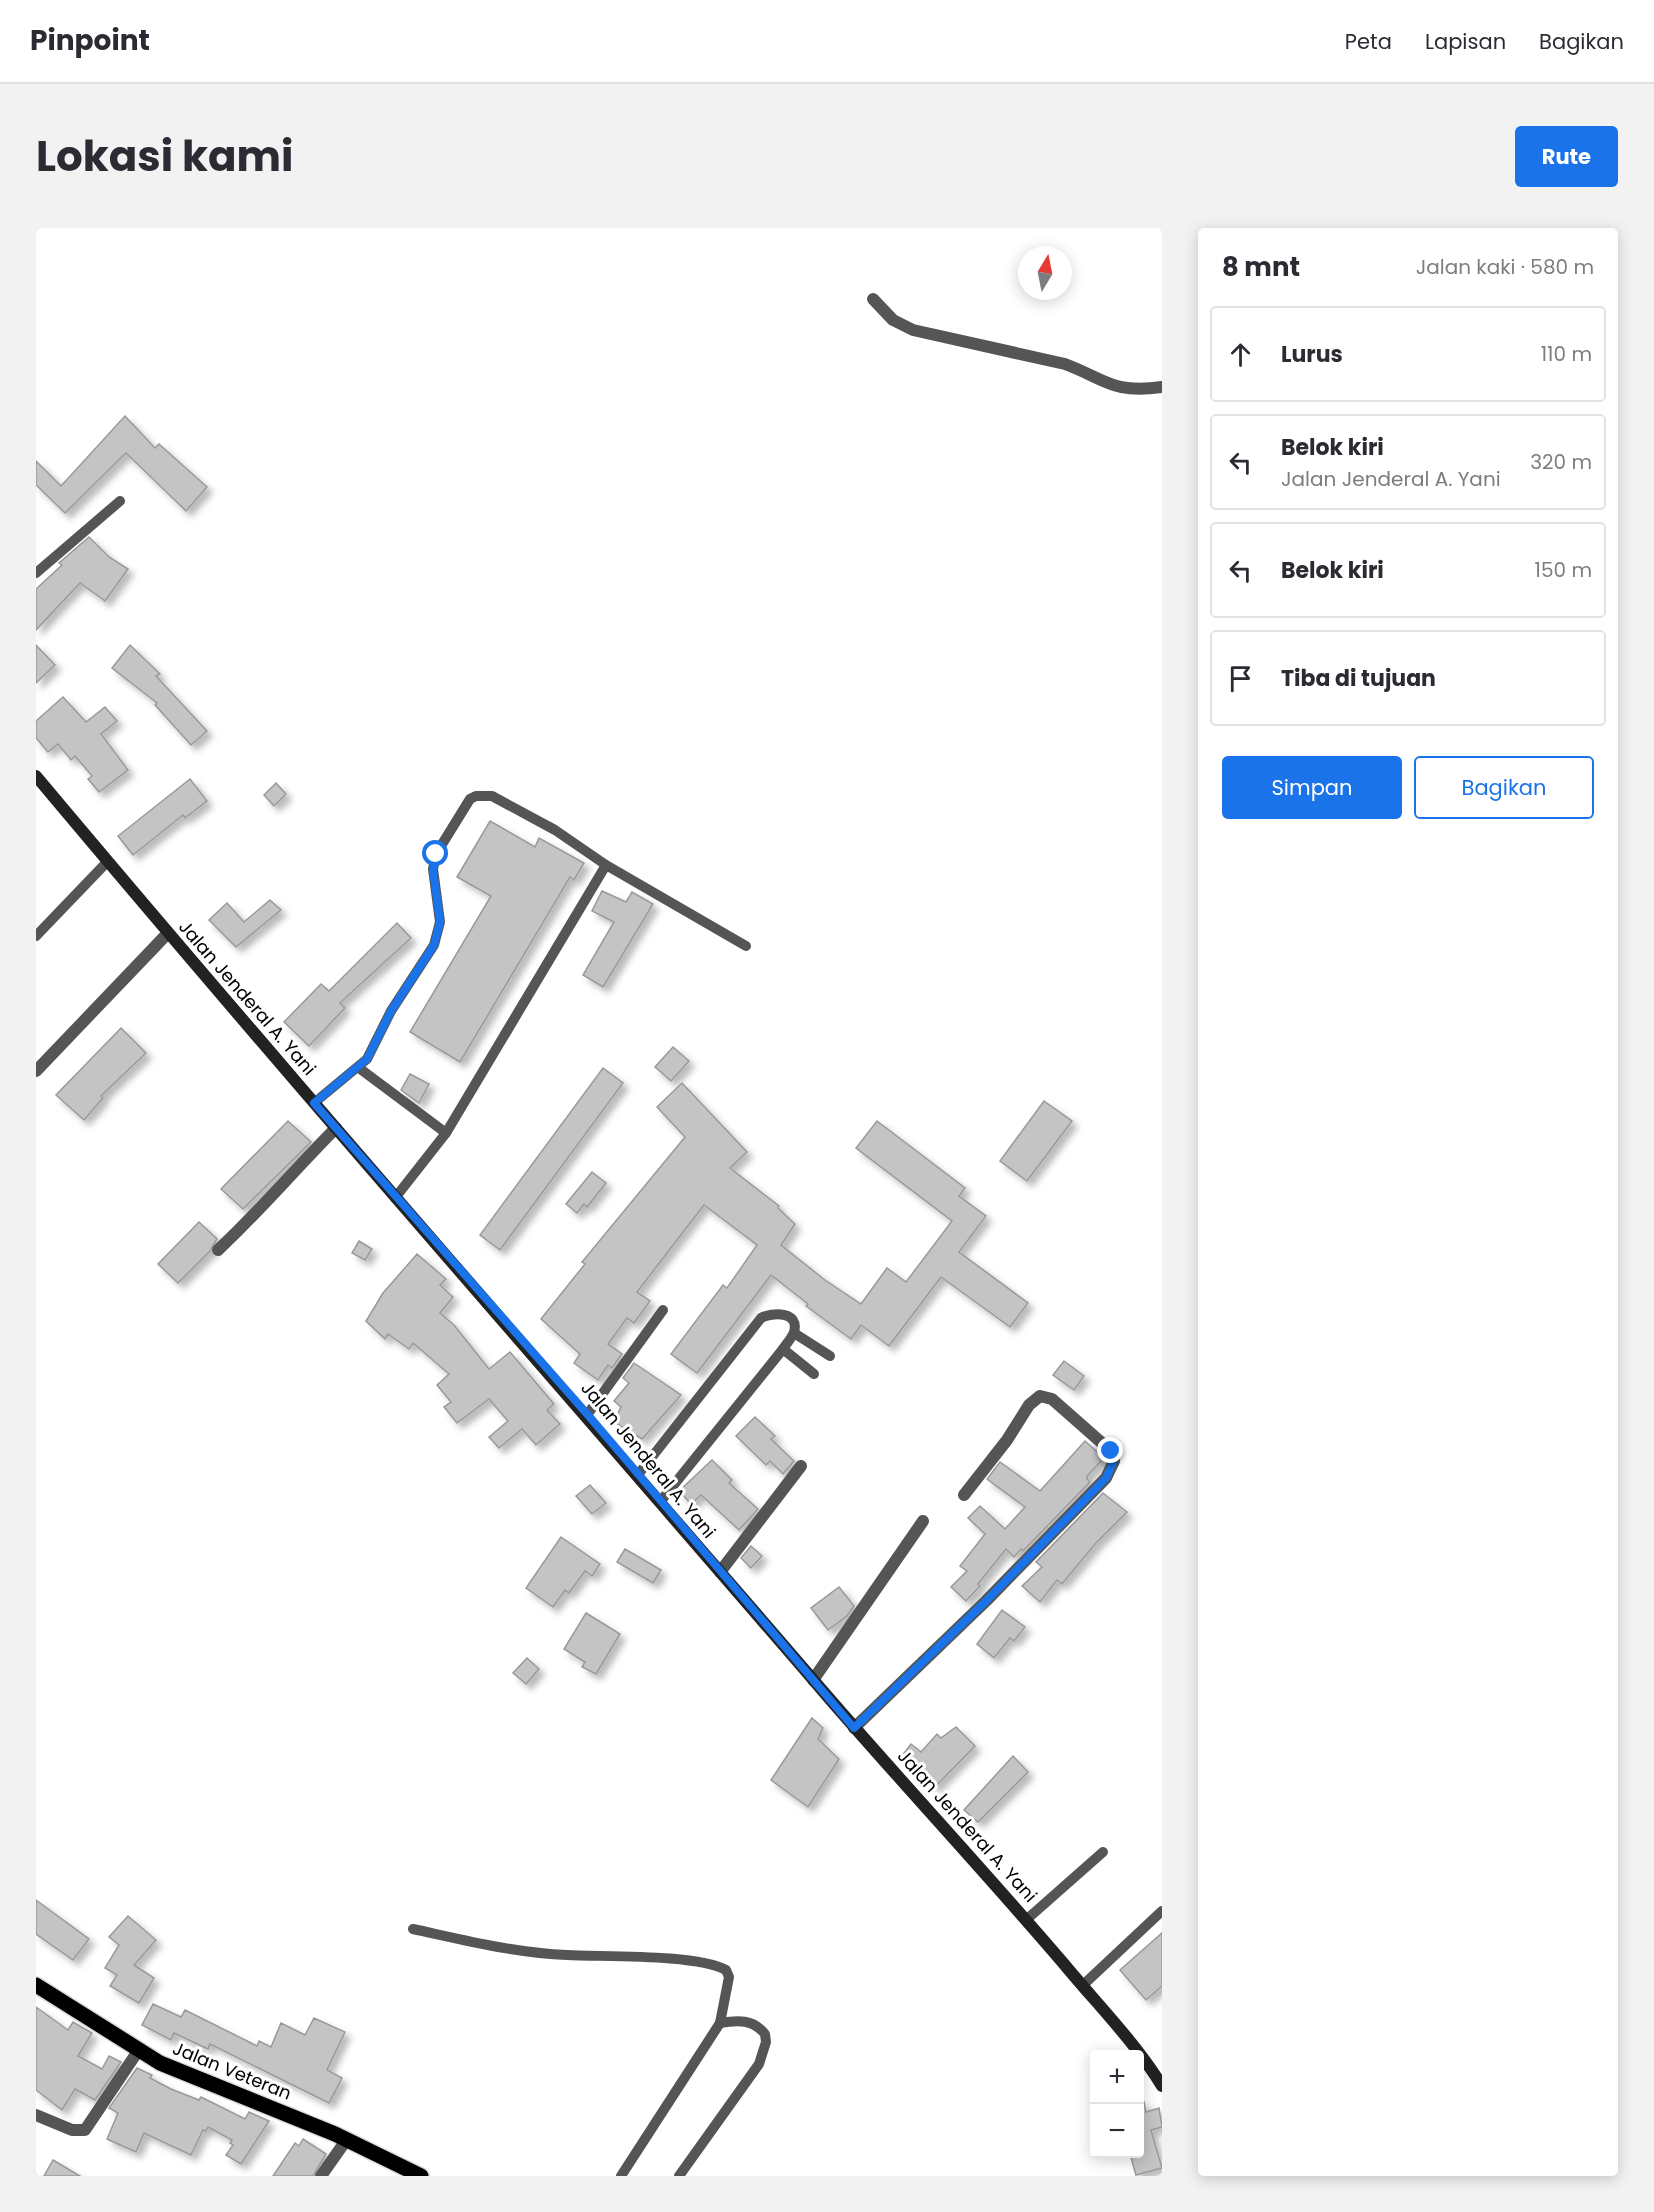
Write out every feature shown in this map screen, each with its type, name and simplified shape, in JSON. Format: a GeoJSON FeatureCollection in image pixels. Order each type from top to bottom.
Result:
{"type":"FeatureCollection","features":[{"type":"Feature","properties":{"kind":"main road","name":"Jalan Jenderal A. Yani"},"geometry":{"type":"LineString","coordinates":[[36,776],[167,934],[395,1198],[588,1415],[637,1476],[854,1728],[1026,1920],[1143,2058],[1162,2086]]}},
{"type":"Feature","properties":{"kind":"main road","name":"Jalan Veteran"},"geometry":{"type":"LineString","coordinates":[[36,1985],[138,2051],[216,2087],[347,2139],[422,2176]]}},
{"type":"Feature","properties":{"kind":"street"},"geometry":{"type":"LineString","coordinates":[[873,299],[893,320],[913,330],[1065,364],[1102,383],[1118,388],[1134,390],[1162,387]]}},
{"type":"Feature","properties":{"kind":"street"},"geometry":{"type":"LineString","coordinates":[[36,1071],[167,934]]}},
{"type":"Feature","properties":{"kind":"street"},"geometry":{"type":"LineString","coordinates":[[218,1250],[264,1207],[297,1167],[336,1128]]}},
{"type":"Feature","properties":{"kind":"street"},"geometry":{"type":"LineString","coordinates":[[854,1728],[986,1601],[1106,1478],[1114,1461],[1111,1451],[1052,1400],[1040,1396],[1029,1405],[1007,1440],[964,1495]]}},
{"type":"Feature","properties":{"kind":"street"},"geometry":{"type":"LineString","coordinates":[[720,1572],[801,1466]]}},
{"type":"Feature","properties":{"kind":"street"},"geometry":{"type":"LineString","coordinates":[[813,1680],[923,1521]]}},
{"type":"Feature","properties":{"kind":"street"},"geometry":{"type":"LineString","coordinates":[[36,2115],[72,2130],[85,2130],[138,2051]]}},
{"type":"Feature","properties":{"kind":"street"},"geometry":{"type":"LineString","coordinates":[[321,2176],[347,2139]]}},
{"type":"Feature","properties":{"kind":"lane"},"geometry":{"type":"LineString","coordinates":[[36,573],[120,501]]}},
{"type":"Feature","properties":{"kind":"lane"},"geometry":{"type":"LineString","coordinates":[[314,1103],[359,1068],[367,1059],[391,1011],[434,945],[440,922],[433,870],[436,854],[470,799],[476,796],[492,796],[555,830],[606,865],[746,946]]}},
{"type":"Feature","properties":{"kind":"lane"},"geometry":{"type":"LineString","coordinates":[[36,936],[108,861]]}},
{"type":"Feature","properties":{"kind":"lane"},"geometry":{"type":"LineString","coordinates":[[395,1198],[446,1133],[606,865]]}},
{"type":"Feature","properties":{"kind":"lane"},"geometry":{"type":"LineString","coordinates":[[359,1068],[446,1133]]}},
{"type":"Feature","properties":{"kind":"lane"},"geometry":{"type":"LineString","coordinates":[[588,1415],[663,1310]]}},
{"type":"Feature","properties":{"kind":"lane"},"geometry":{"type":"LineString","coordinates":[[637,1476],[761,1318],[777,1312],[788,1316],[793,1323],[794,1333],[783,1349],[660,1502]]}},
{"type":"Feature","properties":{"kind":"lane"},"geometry":{"type":"LineString","coordinates":[[794,1333],[830,1356]]}},
{"type":"Feature","properties":{"kind":"lane"},"geometry":{"type":"LineString","coordinates":[[783,1349],[814,1374]]}},
{"type":"Feature","properties":{"kind":"lane"},"geometry":{"type":"LineString","coordinates":[[1026,1920],[1103,1852]]}},
{"type":"Feature","properties":{"kind":"lane"},"geometry":{"type":"LineString","coordinates":[[1082,1986],[1162,1911]]}},
{"type":"Feature","properties":{"kind":"lane"},"geometry":{"type":"LineString","coordinates":[[413,1929],[508,1948],[566,1955],[698,1962],[726,1970],[729,1977],[720,2023],[621,2176]]}},
{"type":"Feature","properties":{"kind":"lane"},"geometry":{"type":"LineString","coordinates":[[679,2176],[759,2064],[764,2052],[765,2034],[758,2026],[742,2020],[720,2023]]}},
{"type":"Feature","properties":{"kind":"building"},"geometry":{"type":"Polygon","coordinates":[[[125,416],[155,448],[159,444],[207,487],[186,511],[126,453],[65,513],[36,485],[36,461],[61,486],[125,416]]]}},
{"type":"Feature","properties":{"kind":"building"},"geometry":{"type":"Polygon","coordinates":[[[89,537],[109,557],[128,569],[105,601],[80,583],[36,630],[36,589],[62,565],[59,563],[89,537]]]}},
{"type":"Feature","properties":{"kind":"building"},"geometry":{"type":"Polygon","coordinates":[[[36,645],[55,665],[36,683],[36,645]]]}},
{"type":"Feature","properties":{"kind":"building"},"geometry":{"type":"Polygon","coordinates":[[[130,645],[160,674],[156,676],[207,731],[191,745],[155,705],[157,703],[112,668],[130,645]]]}},
{"type":"Feature","properties":{"kind":"building"},"geometry":{"type":"Polygon","coordinates":[[[63,697],[86,722],[105,707],[117,721],[101,734],[128,770],[99,792],[88,779],[92,776],[75,756],[71,760],[58,744],[48,752],[36,738],[36,721],[63,697]]]}},
{"type":"Feature","properties":{"kind":"building"},"geometry":{"type":"Polygon","coordinates":[[[190,779],[207,801],[185,818],[183,815],[133,855],[118,836],[190,779]]]}},
{"type":"Feature","properties":{"kind":"building"},"geometry":{"type":"Polygon","coordinates":[[[276,783],[286,794],[274,806],[264,795],[276,783]]]}},
{"type":"Feature","properties":{"kind":"building"},"geometry":{"type":"Polygon","coordinates":[[[490,821],[535,847],[539,838],[584,863],[574,880],[570,877],[460,1062],[410,1032],[491,896],[457,877],[490,821]]]}},
{"type":"Feature","properties":{"kind":"building"},"geometry":{"type":"Polygon","coordinates":[[[602,891],[626,902],[632,892],[653,904],[603,987],[583,975],[614,922],[592,911],[602,891]]]}},
{"type":"Feature","properties":{"kind":"building"},"geometry":{"type":"Polygon","coordinates":[[[270,900],[281,910],[236,947],[209,920],[227,903],[244,922],[270,900]]]}},
{"type":"Feature","properties":{"kind":"building"},"geometry":{"type":"Polygon","coordinates":[[[397,923],[411,938],[340,1003],[345,1008],[309,1046],[284,1022],[321,984],[329,991],[397,923]]]}},
{"type":"Feature","properties":{"kind":"building"},"geometry":{"type":"Polygon","coordinates":[[[121,1028],[146,1053],[101,1096],[103,1098],[84,1120],[56,1095],[121,1028]]]}},
{"type":"Feature","properties":{"kind":"building"},"geometry":{"type":"Polygon","coordinates":[[[673,1047],[689,1061],[671,1081],[655,1067],[673,1047]]]}},
{"type":"Feature","properties":{"kind":"building"},"geometry":{"type":"Polygon","coordinates":[[[603,1068],[623,1083],[500,1250],[480,1235],[603,1068]]]}},
{"type":"Feature","properties":{"kind":"building"},"geometry":{"type":"Polygon","coordinates":[[[410,1074],[429,1084],[419,1103],[401,1090],[410,1074]]]}},
{"type":"Feature","properties":{"kind":"building"},"geometry":{"type":"Polygon","coordinates":[[[682,1083],[747,1152],[730,1168],[779,1206],[778,1208],[795,1224],[781,1245],[825,1280],[861,1304],[887,1268],[906,1282],[952,1221],[856,1148],[877,1121],[965,1188],[959,1196],[986,1216],[959,1252],[1028,1303],[1010,1327],[941,1277],[889,1346],[861,1325],[851,1339],[806,1306],[808,1304],[771,1275],[697,1373],[671,1354],[723,1285],[727,1288],[757,1245],[704,1205],[637,1292],[650,1301],[634,1323],[627,1318],[608,1344],[622,1354],[612,1368],[608,1365],[598,1380],[574,1363],[580,1354],[541,1319],[585,1264],[582,1262],[685,1137],[657,1107],[682,1083]]]}},
{"type":"Feature","properties":{"kind":"building"},"geometry":{"type":"Polygon","coordinates":[[[1044,1101],[1072,1121],[1027,1181],[1000,1161],[1044,1101]]]}},
{"type":"Feature","properties":{"kind":"building"},"geometry":{"type":"Polygon","coordinates":[[[288,1121],[311,1142],[243,1209],[221,1189],[288,1121]]]}},
{"type":"Feature","properties":{"kind":"building"},"geometry":{"type":"Polygon","coordinates":[[[592,1172],[606,1183],[587,1207],[584,1204],[577,1213],[566,1204],[592,1172]]]}},
{"type":"Feature","properties":{"kind":"building"},"geometry":{"type":"Polygon","coordinates":[[[199,1222],[217,1239],[210,1251],[178,1283],[158,1264],[199,1222]]]}},
{"type":"Feature","properties":{"kind":"building"},"geometry":{"type":"Polygon","coordinates":[[[359,1241],[372,1249],[365,1260],[352,1253],[359,1241]]]}},
{"type":"Feature","properties":{"kind":"building"},"geometry":{"type":"Polygon","coordinates":[[[417,1254],[446,1279],[440,1285],[453,1297],[440,1313],[454,1325],[489,1369],[510,1352],[554,1404],[547,1410],[560,1424],[536,1445],[522,1429],[499,1448],[489,1437],[508,1421],[489,1399],[457,1423],[444,1407],[451,1402],[437,1385],[449,1374],[413,1343],[409,1349],[388,1334],[385,1339],[366,1321],[383,1293],[417,1254]]]}},
{"type":"Feature","properties":{"kind":"building"},"geometry":{"type":"Polygon","coordinates":[[[1064,1361],[1084,1376],[1074,1390],[1053,1375],[1064,1361]]]}},
{"type":"Feature","properties":{"kind":"building"},"geometry":{"type":"Polygon","coordinates":[[[634,1363],[681,1395],[642,1439],[614,1422],[621,1407],[614,1401],[629,1383],[623,1378],[634,1363]]]}},
{"type":"Feature","properties":{"kind":"building"},"geometry":{"type":"Polygon","coordinates":[[[755,1417],[775,1436],[771,1439],[794,1461],[783,1474],[770,1461],[766,1465],[736,1436],[755,1417]]]}},
{"type":"Feature","properties":{"kind":"building"},"geometry":{"type":"Polygon","coordinates":[[[1085,1441],[1104,1458],[1087,1476],[1090,1482],[1023,1551],[1021,1549],[1014,1557],[1006,1549],[978,1584],[980,1586],[966,1601],[951,1587],[967,1571],[960,1566],[985,1534],[968,1518],[980,1506],[1005,1529],[1025,1507],[987,1479],[1000,1462],[1040,1491],[1085,1441]]]}},
{"type":"Feature","properties":{"kind":"building"},"geometry":{"type":"Polygon","coordinates":[[[712,1460],[732,1480],[729,1483],[758,1509],[739,1530],[701,1495],[691,1504],[679,1491],[712,1460]]]}},
{"type":"Feature","properties":{"kind":"building"},"geometry":{"type":"Polygon","coordinates":[[[590,1485],[606,1503],[592,1514],[576,1496],[590,1485]]]}},
{"type":"Feature","properties":{"kind":"building"},"geometry":{"type":"Polygon","coordinates":[[[1103,1493],[1127,1512],[1096,1543],[1062,1584],[1057,1580],[1040,1602],[1022,1586],[1042,1567],[1036,1562],[1103,1493]]]}},
{"type":"Feature","properties":{"kind":"building"},"geometry":{"type":"Polygon","coordinates":[[[561,1537],[600,1564],[592,1576],[585,1571],[569,1593],[565,1590],[553,1607],[526,1588],[561,1537]]]}},
{"type":"Feature","properties":{"kind":"building"},"geometry":{"type":"Polygon","coordinates":[[[751,1546],[762,1556],[751,1568],[741,1558],[751,1546]]]}},
{"type":"Feature","properties":{"kind":"building"},"geometry":{"type":"Polygon","coordinates":[[[625,1549],[661,1570],[653,1583],[617,1562],[625,1549]]]}},
{"type":"Feature","properties":{"kind":"building"},"geometry":{"type":"Polygon","coordinates":[[[839,1587],[854,1606],[847,1616],[828,1630],[811,1608],[839,1587]]]}},
{"type":"Feature","properties":{"kind":"building"},"geometry":{"type":"Polygon","coordinates":[[[1002,1610],[1025,1627],[1014,1641],[1010,1638],[994,1658],[977,1644],[1002,1610]]]}},
{"type":"Feature","properties":{"kind":"building"},"geometry":{"type":"Polygon","coordinates":[[[586,1613],[620,1634],[596,1674],[582,1667],[585,1662],[564,1649],[586,1613]]]}},
{"type":"Feature","properties":{"kind":"building"},"geometry":{"type":"Polygon","coordinates":[[[527,1658],[539,1669],[526,1684],[513,1673],[527,1658]]]}},
{"type":"Feature","properties":{"kind":"building"},"geometry":{"type":"Polygon","coordinates":[[[812,1718],[823,1728],[818,1739],[839,1759],[808,1807],[771,1780],[812,1718]]]}},
{"type":"Feature","properties":{"kind":"building"},"geometry":{"type":"Polygon","coordinates":[[[956,1727],[975,1746],[935,1787],[902,1756],[911,1744],[921,1752],[937,1734],[941,1738],[956,1727]]]}},
{"type":"Feature","properties":{"kind":"building"},"geometry":{"type":"Polygon","coordinates":[[[1013,1756],[1028,1772],[978,1822],[964,1810],[1013,1756]]]}},
{"type":"Feature","properties":{"kind":"building"},"geometry":{"type":"Polygon","coordinates":[[[36,1900],[89,1939],[73,1960],[36,1934],[36,1900]]]}},
{"type":"Feature","properties":{"kind":"building"},"geometry":{"type":"Polygon","coordinates":[[[128,1916],[156,1940],[134,1965],[154,1978],[139,2003],[110,1986],[117,1975],[105,1968],[119,1945],[109,1937],[128,1916]]]}},
{"type":"Feature","properties":{"kind":"building"},"geometry":{"type":"Polygon","coordinates":[[[1162,1933],[1162,1986],[1146,2000],[1120,1970],[1162,1933]]]}},
{"type":"Feature","properties":{"kind":"building"},"geometry":{"type":"Polygon","coordinates":[[[153,2004],[181,2017],[185,2010],[257,2046],[259,2041],[271,2047],[281,2023],[305,2035],[314,2018],[345,2032],[327,2070],[342,2078],[329,2103],[210,2044],[208,2049],[174,2033],[171,2040],[142,2025],[153,2004]]]}},
{"type":"Feature","properties":{"kind":"building"},"geometry":{"type":"Polygon","coordinates":[[[36,2007],[68,2030],[73,2022],[92,2033],[78,2056],[102,2069],[109,2056],[121,2062],[95,2100],[75,2089],[62,2110],[36,2090],[36,2007]]]}},
{"type":"Feature","properties":{"kind":"building"},"geometry":{"type":"Polygon","coordinates":[[[137,2068],[152,2075],[150,2078],[171,2089],[199,2100],[201,2097],[245,2119],[249,2112],[269,2121],[241,2164],[226,2155],[233,2145],[230,2143],[232,2140],[208,2127],[206,2131],[203,2130],[191,2155],[144,2133],[136,2152],[107,2139],[118,2113],[109,2108],[137,2068]]]}},
{"type":"Feature","properties":{"kind":"building"},"geometry":{"type":"Polygon","coordinates":[[[1144,2102],[1146,2112],[1159,2108],[1162,2127],[1151,2130],[1162,2168],[1136,2175],[1131,2158],[1144,2158],[1144,2102]]]}},
{"type":"Feature","properties":{"kind":"building"},"geometry":{"type":"Polygon","coordinates":[[[303,2139],[326,2154],[313,2176],[273,2176],[295,2143],[299,2146],[303,2139]]]}},
{"type":"Feature","properties":{"kind":"building"},"geometry":{"type":"Polygon","coordinates":[[[53,2160],[80,2176],[44,2176],[53,2160]]]}},
{"type":"Feature","properties":{"kind":"route"},"geometry":{"type":"LineString","coordinates":[[436,854],[433,870],[440,922],[434,945],[391,1011],[363,1065],[314,1103],[395,1198],[588,1415],[637,1476],[854,1728],[986,1601],[1106,1478],[1114,1461],[1111,1451]]}}]}
